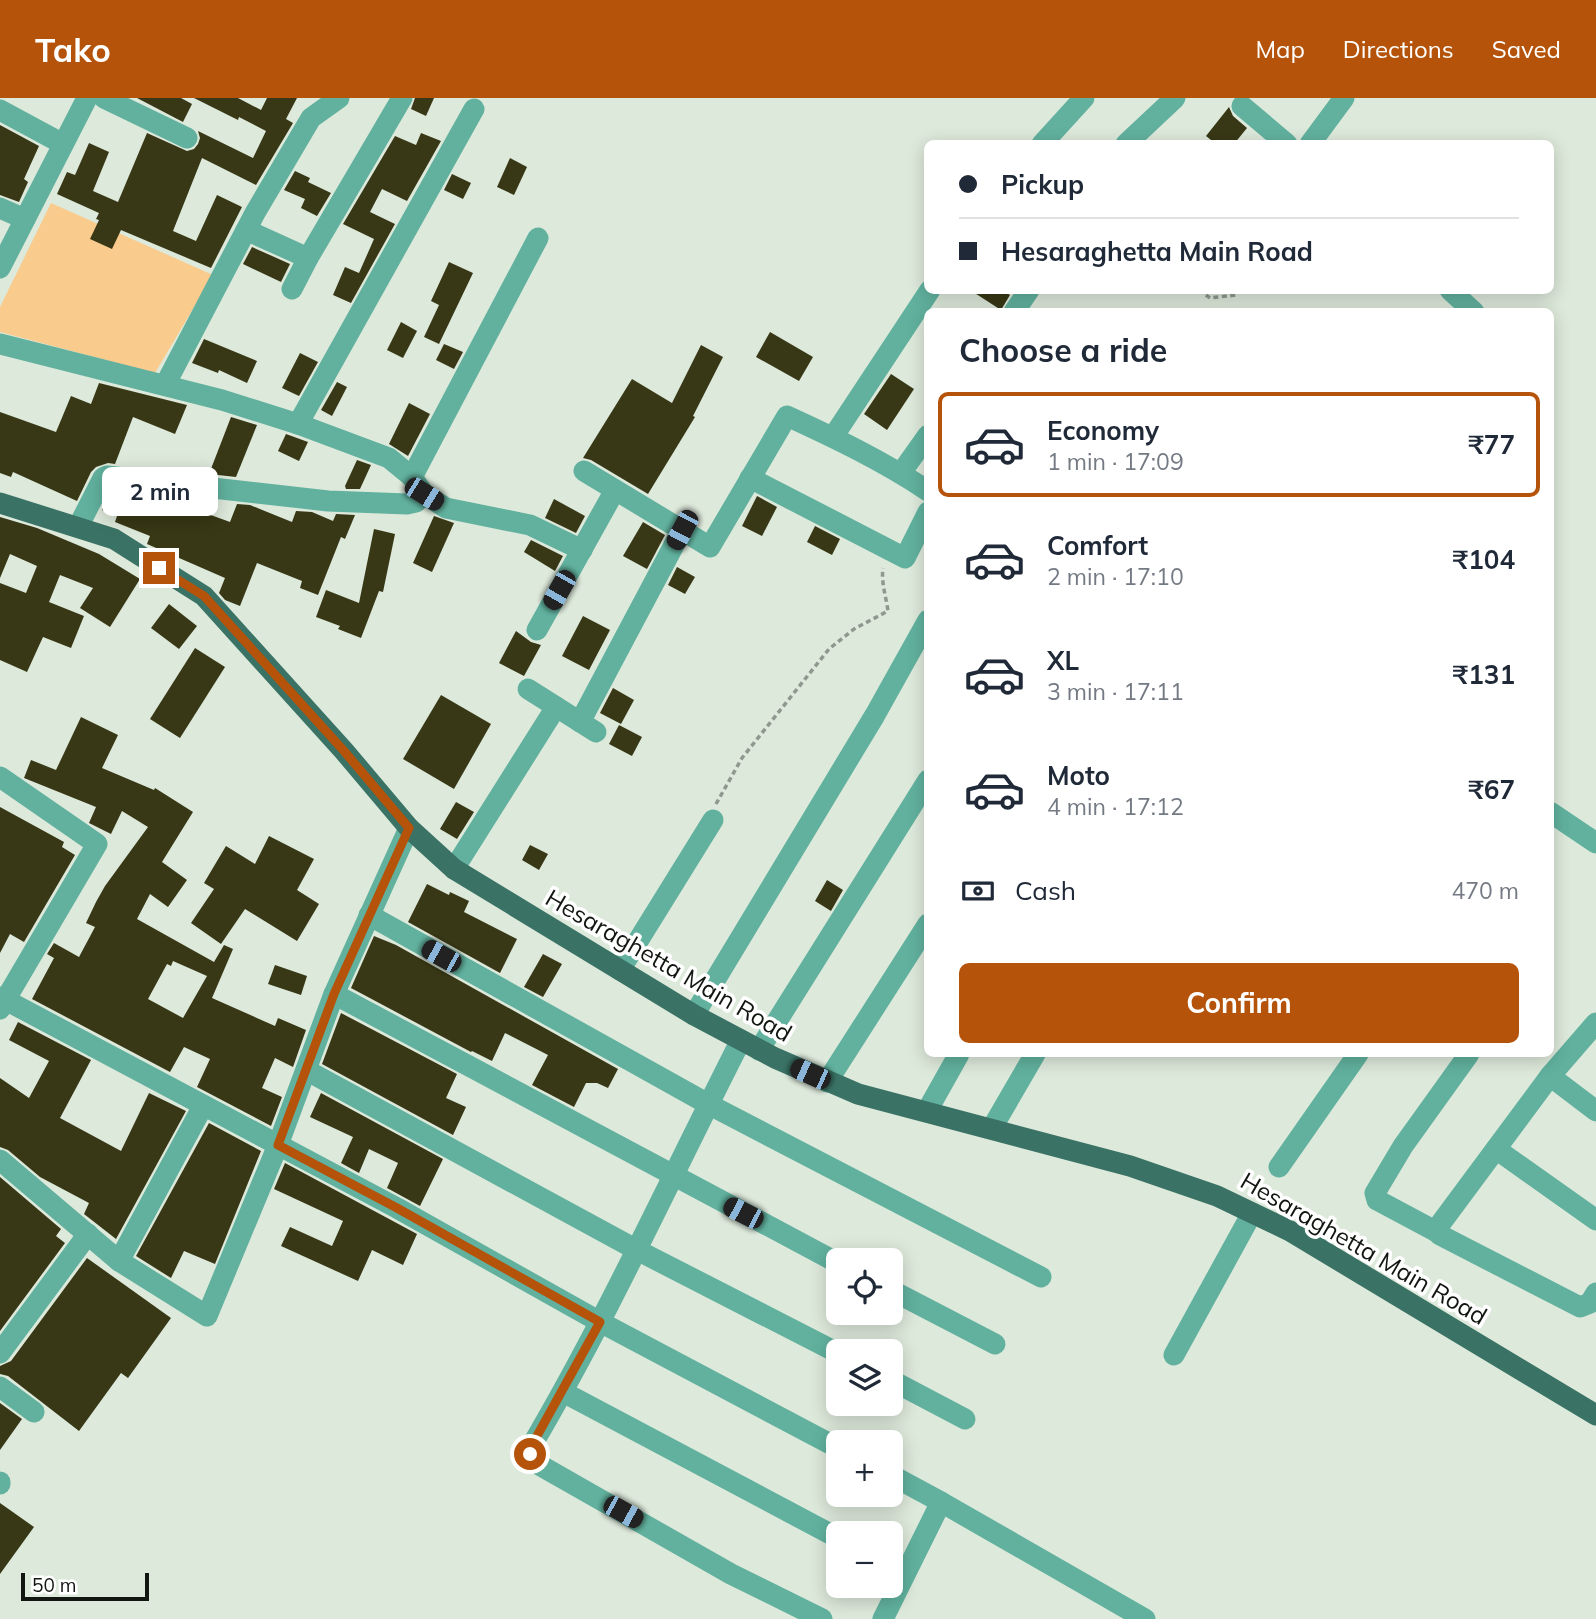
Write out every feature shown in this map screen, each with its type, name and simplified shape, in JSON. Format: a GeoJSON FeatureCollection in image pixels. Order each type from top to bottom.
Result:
{"type":"FeatureCollection","features":[{"type":"Feature","properties":{"kind":"main road","name":"Hesaraghetta Main Road"},"geometry":{"type":"LineString","coordinates":[[0,503],[114,539],[204,596],[344,751],[409,828],[454,869],[694,1015],[750,1045],[858,1094],[1130,1166],[1217,1196],[1290,1231],[1596,1415]]}},
{"type":"Feature","properties":{"kind":"street"},"geometry":{"type":"LineString","coordinates":[[0,268],[87,98]]}},
{"type":"Feature","properties":{"kind":"street"},"geometry":{"type":"LineString","coordinates":[[104,98],[187,138]]}},
{"type":"Feature","properties":{"kind":"street"},"geometry":{"type":"LineString","coordinates":[[165,385],[246,230],[311,118],[340,98]]}},
{"type":"Feature","properties":{"kind":"street"},"geometry":{"type":"LineString","coordinates":[[292,289],[402,98]]}},
{"type":"Feature","properties":{"kind":"street"},"geometry":{"type":"LineString","coordinates":[[1046,140],[1084,98]]}},
{"type":"Feature","properties":{"kind":"street"},"geometry":{"type":"LineString","coordinates":[[1130,140],[1175,98]]}},
{"type":"Feature","properties":{"kind":"street"},"geometry":{"type":"LineString","coordinates":[[1313,140],[1344,98]]}},
{"type":"Feature","properties":{"kind":"street"},"geometry":{"type":"LineString","coordinates":[[1242,107],[1282,140]]}},
{"type":"Feature","properties":{"kind":"street"},"geometry":{"type":"LineString","coordinates":[[298,424],[474,109]]}},
{"type":"Feature","properties":{"kind":"street"},"geometry":{"type":"LineString","coordinates":[[0,110],[63,144]]}},
{"type":"Feature","properties":{"kind":"street"},"geometry":{"type":"LineString","coordinates":[[0,208],[25,219]]}},
{"type":"Feature","properties":{"kind":"street"},"geometry":{"type":"LineString","coordinates":[[246,230],[308,258]]}},
{"type":"Feature","properties":{"kind":"street"},"geometry":{"type":"LineString","coordinates":[[78,527],[103,478],[107,476],[328,501],[407,504],[416,502],[418,485],[538,238]]}},
{"type":"Feature","properties":{"kind":"street"},"geometry":{"type":"LineString","coordinates":[[833,437],[927,294]]}},
{"type":"Feature","properties":{"kind":"street"},"geometry":{"type":"LineString","coordinates":[[1454,294],[1470,308]]}},
{"type":"Feature","properties":{"kind":"street"},"geometry":{"type":"LineString","coordinates":[[0,344],[222,400],[298,424],[388,458],[446,508],[530,524],[582,550]]}},
{"type":"Feature","properties":{"kind":"street"},"geometry":{"type":"LineString","coordinates":[[584,471],[710,547],[787,416],[833,437],[924,488]]}},
{"type":"Feature","properties":{"kind":"street"},"geometry":{"type":"LineString","coordinates":[[901,473],[924,441]]}},
{"type":"Feature","properties":{"kind":"street"},"geometry":{"type":"LineString","coordinates":[[750,478],[905,558],[924,520]]}},
{"type":"Feature","properties":{"kind":"street"},"geometry":{"type":"LineString","coordinates":[[537,630],[615,490]]}},
{"type":"Feature","properties":{"kind":"street"},"geometry":{"type":"LineString","coordinates":[[527,689],[588,727],[682,530]]}},
{"type":"Feature","properties":{"kind":"street"},"geometry":{"type":"LineString","coordinates":[[694,1015],[875,715],[924,627]]}},
{"type":"Feature","properties":{"kind":"street"},"geometry":{"type":"LineString","coordinates":[[454,869],[556,707]]}},
{"type":"Feature","properties":{"kind":"street"},"geometry":{"type":"LineString","coordinates":[[0,777],[97,844],[2,1002],[397,1208],[600,1322],[826,1442]]}},
{"type":"Feature","properties":{"kind":"street"},"geometry":{"type":"LineString","coordinates":[[822,1619],[731,1574],[536,1463],[530,1454],[532,1445],[638,1250],[708,1104],[924,786]]}},
{"type":"Feature","properties":{"kind":"street"},"geometry":{"type":"LineString","coordinates":[[1554,815],[1596,843]]}},
{"type":"Feature","properties":{"kind":"street"},"geometry":{"type":"LineString","coordinates":[[620,970],[713,820]]}},
{"type":"Feature","properties":{"kind":"street"},"geometry":{"type":"LineString","coordinates":[[0,1160],[119,1261],[207,1316],[278,1145],[334,994],[409,828]]}},
{"type":"Feature","properties":{"kind":"street"},"geometry":{"type":"LineString","coordinates":[[369,915],[708,1104],[1041,1277]]}},
{"type":"Feature","properties":{"kind":"street"},"geometry":{"type":"LineString","coordinates":[[827,1082],[924,930]]}},
{"type":"Feature","properties":{"kind":"street"},"geometry":{"type":"LineString","coordinates":[[334,994],[826,1257]]}},
{"type":"Feature","properties":{"kind":"street"},"geometry":{"type":"LineString","coordinates":[[1437,1232],[1438,1227],[1550,1076],[1596,1023]]}},
{"type":"Feature","properties":{"kind":"street"},"geometry":{"type":"LineString","coordinates":[[927,1111],[957,1057]]}},
{"type":"Feature","properties":{"kind":"street"},"geometry":{"type":"LineString","coordinates":[[992,1128],[1033,1057]]}},
{"type":"Feature","properties":{"kind":"street"},"geometry":{"type":"LineString","coordinates":[[1279,1167],[1356,1057]]}},
{"type":"Feature","properties":{"kind":"street"},"geometry":{"type":"LineString","coordinates":[[1462,1057],[1403,1146],[1375,1193],[1377,1200],[1580,1307],[1590,1303],[1596,1293]]}},
{"type":"Feature","properties":{"kind":"street"},"geometry":{"type":"LineString","coordinates":[[306,1070],[638,1250],[826,1347]]}},
{"type":"Feature","properties":{"kind":"street"},"geometry":{"type":"LineString","coordinates":[[1550,1076],[1596,1111]]}},
{"type":"Feature","properties":{"kind":"street"},"geometry":{"type":"LineString","coordinates":[[119,1261],[203,1106]]}},
{"type":"Feature","properties":{"kind":"street"},"geometry":{"type":"LineString","coordinates":[[1496,1149],[1596,1220]]}},
{"type":"Feature","properties":{"kind":"street"},"geometry":{"type":"LineString","coordinates":[[1174,1355],[1252,1213]]}},
{"type":"Feature","properties":{"kind":"street"},"geometry":{"type":"LineString","coordinates":[[0,1353],[88,1234]]}},
{"type":"Feature","properties":{"kind":"street"},"geometry":{"type":"LineString","coordinates":[[903,1296],[995,1344]]}},
{"type":"Feature","properties":{"kind":"street"},"geometry":{"type":"LineString","coordinates":[[0,1387],[34,1412]]}},
{"type":"Feature","properties":{"kind":"street"},"geometry":{"type":"LineString","coordinates":[[903,1387],[965,1419]]}},
{"type":"Feature","properties":{"kind":"street"},"geometry":{"type":"LineString","coordinates":[[563,1392],[826,1532]]}},
{"type":"Feature","properties":{"kind":"street"},"geometry":{"type":"LineString","coordinates":[[903,1481],[1145,1619]]}},
{"type":"Feature","properties":{"kind":"street"},"geometry":{"type":"LineString","coordinates":[[903,1560],[942,1502]]}},
{"type":"Feature","properties":{"kind":"street"},"geometry":{"type":"LineString","coordinates":[[883,1619],[889,1598]]}},
{"type":"Feature","properties":{"kind":"path"},"geometry":{"type":"LineString","coordinates":[[1204,294],[1210,298],[1237,294]]}},
{"type":"Feature","properties":{"kind":"path"},"geometry":{"type":"LineString","coordinates":[[713,820],[717,800],[742,758],[808,674],[829,649],[855,629],[888,611],[882,584],[882,569]]}},
{"type":"Feature","properties":{"kind":"shaded area"},"geometry":{"type":"Polygon","coordinates":[[[51,203],[213,275],[155,373],[0,332],[0,307],[51,203]]]}},
{"type":"Feature","properties":{"kind":"building"},"geometry":{"type":"Polygon","coordinates":[[[137,98],[181,98],[192,104],[183,122],[137,98]]]}},
{"type":"Feature","properties":{"kind":"building"},"geometry":{"type":"Polygon","coordinates":[[[194,98],[238,98],[261,110],[267,98],[297,98],[286,119],[293,123],[256,185],[202,158],[173,231],[196,241],[217,195],[242,207],[211,268],[121,230],[112,249],[90,239],[99,220],[96,219],[99,213],[57,194],[67,172],[75,175],[89,143],[109,152],[93,191],[118,202],[147,133],[187,151],[198,144],[198,131],[253,158],[266,131],[194,98]]]}},
{"type":"Feature","properties":{"kind":"building"},"geometry":{"type":"Polygon","coordinates":[[[415,98],[434,98],[426,116],[411,109],[415,98]]]}},
{"type":"Feature","properties":{"kind":"building"},"geometry":{"type":"Polygon","coordinates":[[[1229,107],[1233,116],[1247,128],[1237,140],[1211,140],[1206,136],[1229,107]]]}},
{"type":"Feature","properties":{"kind":"building"},"geometry":{"type":"Polygon","coordinates":[[[0,125],[39,146],[24,179],[28,182],[19,202],[0,195],[0,125]]]}},
{"type":"Feature","properties":{"kind":"building"},"geometry":{"type":"Polygon","coordinates":[[[421,133],[441,141],[407,201],[382,189],[370,212],[395,224],[351,303],[333,295],[345,267],[359,273],[374,239],[343,224],[395,136],[416,145],[421,133]]]}},
{"type":"Feature","properties":{"kind":"building"},"geometry":{"type":"Polygon","coordinates":[[[510,158],[527,167],[514,195],[497,187],[510,158]]]}},
{"type":"Feature","properties":{"kind":"building"},"geometry":{"type":"Polygon","coordinates":[[[295,171],[310,178],[308,182],[331,193],[317,216],[301,208],[305,199],[284,190],[295,171]]]}},
{"type":"Feature","properties":{"kind":"building"},"geometry":{"type":"Polygon","coordinates":[[[452,174],[471,183],[463,199],[444,190],[452,174]]]}},
{"type":"Feature","properties":{"kind":"building"},"geometry":{"type":"Polygon","coordinates":[[[252,247],[290,264],[281,282],[243,264],[252,247]]]}},
{"type":"Feature","properties":{"kind":"building"},"geometry":{"type":"Polygon","coordinates":[[[449,262],[473,273],[439,344],[424,337],[439,305],[431,301],[449,262]]]}},
{"type":"Feature","properties":{"kind":"building"},"geometry":{"type":"Polygon","coordinates":[[[976,294],[1010,295],[1002,308],[976,294]]]}},
{"type":"Feature","properties":{"kind":"building"},"geometry":{"type":"Polygon","coordinates":[[[401,322],[417,331],[403,358],[387,350],[401,322]]]}},
{"type":"Feature","properties":{"kind":"building"},"geometry":{"type":"Polygon","coordinates":[[[770,332],[813,357],[799,381],[756,357],[770,332]]]}},
{"type":"Feature","properties":{"kind":"building"},"geometry":{"type":"Polygon","coordinates":[[[204,339],[257,361],[247,383],[219,370],[218,373],[192,363],[204,339]]]}},
{"type":"Feature","properties":{"kind":"building"},"geometry":{"type":"Polygon","coordinates":[[[444,344],[463,352],[454,369],[436,360],[444,344]]]}},
{"type":"Feature","properties":{"kind":"building"},"geometry":{"type":"Polygon","coordinates":[[[701,345],[723,357],[693,416],[695,417],[648,494],[591,460],[583,458],[632,379],[672,403],[701,345]]]}},
{"type":"Feature","properties":{"kind":"building"},"geometry":{"type":"Polygon","coordinates":[[[300,353],[318,362],[299,396],[282,388],[300,353]]]}},
{"type":"Feature","properties":{"kind":"building"},"geometry":{"type":"Polygon","coordinates":[[[891,374],[914,389],[887,430],[864,414],[891,374]]]}},
{"type":"Feature","properties":{"kind":"building"},"geometry":{"type":"Polygon","coordinates":[[[337,382],[347,387],[332,416],[321,410],[337,382]]]}},
{"type":"Feature","properties":{"kind":"building"},"geometry":{"type":"Polygon","coordinates":[[[99,383],[187,405],[175,434],[133,417],[115,464],[96,467],[77,501],[13,472],[11,477],[0,473],[0,412],[56,432],[71,396],[91,404],[99,383]]]}},
{"type":"Feature","properties":{"kind":"building"},"geometry":{"type":"Polygon","coordinates":[[[409,403],[430,414],[408,456],[389,444],[409,403]]]}},
{"type":"Feature","properties":{"kind":"building"},"geometry":{"type":"Polygon","coordinates":[[[231,417],[257,425],[236,477],[209,474],[231,417]]]}},
{"type":"Feature","properties":{"kind":"building"},"geometry":{"type":"Polygon","coordinates":[[[286,434],[308,442],[299,461],[278,451],[286,434]]]}},
{"type":"Feature","properties":{"kind":"building"},"geometry":{"type":"Polygon","coordinates":[[[357,460],[371,465],[360,489],[346,489],[345,486],[357,460]]]}},
{"type":"Feature","properties":{"kind":"building"},"geometry":{"type":"Polygon","coordinates":[[[112,490],[148,494],[163,500],[164,498],[230,522],[237,504],[250,505],[292,522],[296,511],[312,512],[333,521],[336,514],[355,515],[345,539],[341,537],[318,595],[300,588],[302,581],[257,563],[240,606],[225,600],[219,593],[225,578],[147,544],[150,536],[115,522],[117,516],[102,510],[112,490]]]}},
{"type":"Feature","properties":{"kind":"building"},"geometry":{"type":"Polygon","coordinates":[[[757,496],[777,507],[762,536],[742,526],[757,496]]]}},
{"type":"Feature","properties":{"kind":"building"},"geometry":{"type":"Polygon","coordinates":[[[554,499],[585,516],[576,533],[545,518],[554,499]]]}},
{"type":"Feature","properties":{"kind":"building"},"geometry":{"type":"Polygon","coordinates":[[[434,516],[454,523],[432,572],[413,563],[434,516]]]}},
{"type":"Feature","properties":{"kind":"building"},"geometry":{"type":"Polygon","coordinates":[[[0,517],[37,528],[99,554],[140,579],[110,627],[80,608],[93,588],[60,575],[49,602],[84,616],[71,648],[43,637],[27,672],[0,660],[0,583],[26,593],[37,566],[10,554],[0,578],[0,517]]]}},
{"type":"Feature","properties":{"kind":"building"},"geometry":{"type":"Polygon","coordinates":[[[643,522],[665,535],[647,569],[623,556],[643,522]]]}},
{"type":"Feature","properties":{"kind":"building"},"geometry":{"type":"Polygon","coordinates":[[[815,526],[840,539],[832,555],[807,542],[815,526]]]}},
{"type":"Feature","properties":{"kind":"building"},"geometry":{"type":"Polygon","coordinates":[[[374,529],[395,534],[383,592],[379,591],[361,638],[316,617],[326,590],[359,603],[374,529]]]}},
{"type":"Feature","properties":{"kind":"building"},"geometry":{"type":"Polygon","coordinates":[[[531,540],[563,556],[555,571],[524,552],[531,540]]]}},
{"type":"Feature","properties":{"kind":"building"},"geometry":{"type":"Polygon","coordinates":[[[677,567],[695,577],[685,594],[668,585],[677,567]]]}},
{"type":"Feature","properties":{"kind":"building"},"geometry":{"type":"Polygon","coordinates":[[[169,604],[197,626],[179,649],[151,628],[169,604]]]}},
{"type":"Feature","properties":{"kind":"building"},"geometry":{"type":"Polygon","coordinates":[[[583,616],[610,630],[589,670],[562,656],[583,616]]]}},
{"type":"Feature","properties":{"kind":"building"},"geometry":{"type":"Polygon","coordinates":[[[516,631],[531,642],[541,645],[524,676],[499,663],[516,631]]]}},
{"type":"Feature","properties":{"kind":"building"},"geometry":{"type":"Polygon","coordinates":[[[195,648],[225,667],[180,738],[150,719],[195,648]]]}},
{"type":"Feature","properties":{"kind":"building"},"geometry":{"type":"Polygon","coordinates":[[[613,688],[634,700],[621,724],[600,713],[613,688]]]}},
{"type":"Feature","properties":{"kind":"building"},"geometry":{"type":"Polygon","coordinates":[[[441,695],[491,724],[454,789],[403,759],[441,695]]]}},
{"type":"Feature","properties":{"kind":"building"},"geometry":{"type":"Polygon","coordinates":[[[81,717],[118,735],[102,768],[154,790],[155,788],[193,812],[162,862],[187,880],[168,907],[150,894],[137,919],[214,962],[224,945],[233,949],[212,998],[275,1026],[278,1018],[306,1030],[293,1067],[275,1058],[262,1088],[282,1097],[271,1126],[197,1087],[210,1059],[184,1047],[170,1072],[32,999],[54,958],[47,954],[54,943],[79,957],[95,927],[86,923],[96,902],[148,827],[122,811],[111,834],[89,823],[96,807],[24,778],[31,760],[56,770],[81,717]],[[173,961],[171,966],[167,964],[148,999],[183,1018],[207,976],[173,961]]]}},
{"type":"Feature","properties":{"kind":"building"},"geometry":{"type":"Polygon","coordinates":[[[619,725],[642,737],[632,756],[609,744],[619,725]]]}},
{"type":"Feature","properties":{"kind":"building"},"geometry":{"type":"Polygon","coordinates":[[[456,802],[474,812],[457,839],[440,829],[456,802]]]}},
{"type":"Feature","properties":{"kind":"building"},"geometry":{"type":"Polygon","coordinates":[[[0,807],[64,842],[62,847],[75,855],[24,942],[10,934],[0,953],[0,807]]]}},
{"type":"Feature","properties":{"kind":"building"},"geometry":{"type":"Polygon","coordinates":[[[269,836],[314,859],[297,890],[319,904],[297,941],[245,909],[221,944],[191,923],[214,889],[204,883],[226,846],[255,864],[269,836]]]}},
{"type":"Feature","properties":{"kind":"building"},"geometry":{"type":"Polygon","coordinates":[[[530,845],[548,854],[539,870],[522,860],[530,845]]]}},
{"type":"Feature","properties":{"kind":"building"},"geometry":{"type":"Polygon","coordinates":[[[827,880],[843,890],[831,911],[815,901],[827,880]]]}},
{"type":"Feature","properties":{"kind":"building"},"geometry":{"type":"Polygon","coordinates":[[[427,884],[469,901],[464,912],[517,939],[500,973],[408,922],[427,884]]]}},
{"type":"Feature","properties":{"kind":"building"},"geometry":{"type":"Polygon","coordinates":[[[374,936],[396,945],[618,1069],[608,1088],[597,1083],[586,1083],[574,1107],[532,1085],[548,1055],[505,1033],[492,1061],[351,988],[374,936]]]}},
{"type":"Feature","properties":{"kind":"building"},"geometry":{"type":"Polygon","coordinates":[[[543,954],[562,964],[543,997],[524,987],[543,954]]]}},
{"type":"Feature","properties":{"kind":"building"},"geometry":{"type":"Polygon","coordinates":[[[275,965],[307,976],[301,995],[268,984],[275,965]]]}},
{"type":"Feature","properties":{"kind":"building"},"geometry":{"type":"Polygon","coordinates":[[[341,1013],[457,1074],[446,1098],[466,1107],[453,1135],[322,1064],[341,1013]]]}},
{"type":"Feature","properties":{"kind":"building"},"geometry":{"type":"Polygon","coordinates":[[[18,1022],[91,1060],[60,1118],[121,1151],[149,1093],[186,1111],[116,1239],[84,1214],[89,1203],[40,1177],[8,1150],[0,1147],[0,1078],[29,1098],[49,1061],[9,1040],[18,1022]]]}},
{"type":"Feature","properties":{"kind":"building"},"geometry":{"type":"Polygon","coordinates":[[[321,1093],[443,1159],[420,1206],[387,1188],[398,1163],[369,1149],[359,1173],[341,1163],[353,1137],[310,1117],[321,1093]]]}},
{"type":"Feature","properties":{"kind":"building"},"geometry":{"type":"Polygon","coordinates":[[[209,1123],[261,1151],[215,1264],[184,1251],[171,1278],[136,1256],[209,1123]]]}},
{"type":"Feature","properties":{"kind":"building"},"geometry":{"type":"Polygon","coordinates":[[[285,1163],[417,1234],[403,1265],[372,1250],[358,1281],[281,1246],[290,1227],[332,1246],[343,1221],[274,1189],[285,1163]]]}},
{"type":"Feature","properties":{"kind":"building"},"geometry":{"type":"Polygon","coordinates":[[[0,1177],[61,1229],[56,1236],[65,1243],[0,1331],[0,1177]]]}},
{"type":"Feature","properties":{"kind":"building"},"geometry":{"type":"Polygon","coordinates":[[[87,1258],[171,1318],[128,1378],[121,1373],[79,1431],[8,1376],[0,1374],[0,1366],[11,1361],[87,1258]]]}},
{"type":"Feature","properties":{"kind":"building"},"geometry":{"type":"Polygon","coordinates":[[[0,1403],[22,1419],[0,1450],[0,1403]]]}},
{"type":"Feature","properties":{"kind":"building"},"geometry":{"type":"Polygon","coordinates":[[[0,1503],[34,1527],[0,1574],[0,1503]]]}},
{"type":"Feature","properties":{"kind":"route"},"geometry":{"type":"LineString","coordinates":[[159,568],[204,596],[344,751],[409,828],[334,994],[278,1145],[397,1208],[600,1322],[532,1445],[530,1454]]}}]}
